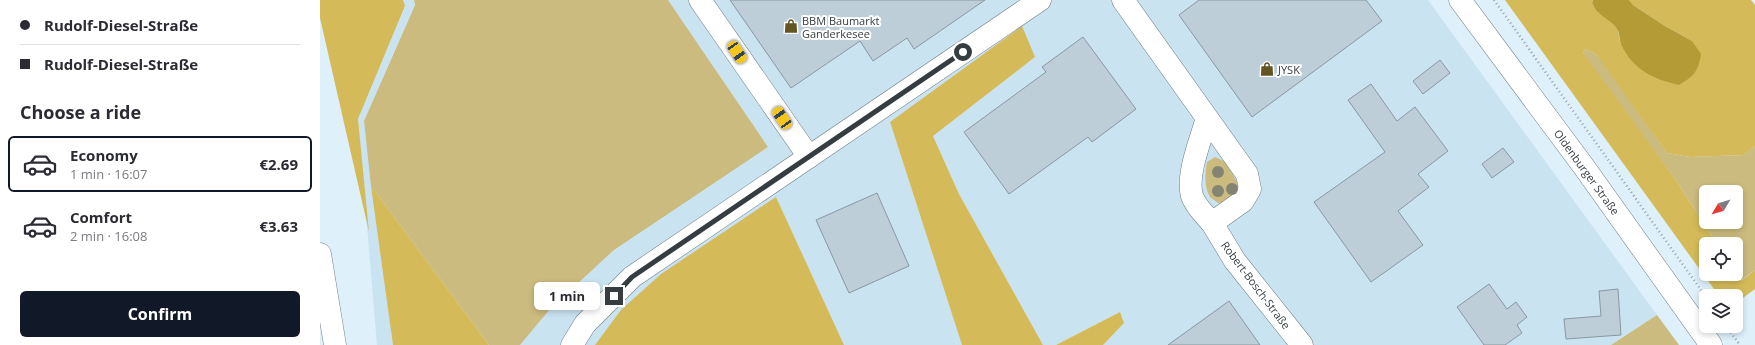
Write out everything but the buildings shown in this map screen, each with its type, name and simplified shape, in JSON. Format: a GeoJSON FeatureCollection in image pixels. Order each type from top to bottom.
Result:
{"type":"FeatureCollection","features":[{"type":"Feature","properties":{"kind":"main road"},"geometry":{"type":"LineString","coordinates":[[700,0],[809,157]]}},
{"type":"Feature","properties":{"kind":"main road"},"geometry":{"type":"LineString","coordinates":[[572,345],[586,324],[632,277],[1040,0]]}},
{"type":"Feature","properties":{"kind":"main road"},"geometry":{"type":"LineString","coordinates":[[1123,0],[1247,174],[1250,189],[1243,201],[1212,223]]}},
{"type":"Feature","properties":{"kind":"main road","name":"Oldenburger Straße"},"geometry":{"type":"LineString","coordinates":[[1460,0],[1584,167],[1711,345]]}},
{"type":"Feature","properties":{"kind":"main road","name":"Robert-Bosch-Straße"},"geometry":{"type":"LineString","coordinates":[[1206,118],[1191,180],[1192,196],[1201,211],[1212,223],[1235,261],[1302,345]]}},
{"type":"Feature","properties":{"kind":"main road"},"geometry":{"type":"LineString","coordinates":[[320,254],[335,345]]}},
{"type":"Feature","properties":{"kind":"path"},"geometry":{"type":"LineString","coordinates":[[1494,0],[1700,289]]}},
{"type":"Feature","properties":{"kind":"path"},"geometry":{"type":"LineString","coordinates":[[1731,333],[1740,345]]}},
{"type":"Feature","properties":{"kind":"shaded area"},"geometry":{"type":"Polygon","coordinates":[[[320,0],[403,0],[405,6],[358,119],[369,232],[320,18],[320,0]]]}},
{"type":"Feature","properties":{"kind":"shaded area"},"geometry":{"type":"Polygon","coordinates":[[[403,0],[414,0],[415,4],[364,121],[393,345],[377,345],[358,119],[405,7],[403,0]]]}},
{"type":"Feature","properties":{"kind":"shaded area"},"geometry":{"type":"Polygon","coordinates":[[[414,0],[668,0],[768,147],[614,250],[550,309],[520,345],[489,345],[371,186],[364,121],[415,5],[414,0]]]}},
{"type":"Feature","properties":{"kind":"shaded area"},"geometry":{"type":"Polygon","coordinates":[[[668,0],[1428,0],[1657,315],[1611,345],[1103,345],[1124,323],[1120,312],[1056,345],[1043,345],[959,194],[933,136],[1035,57],[890,122],[962,345],[844,345],[776,197],[595,345],[520,345],[550,309],[614,250],[768,147],[668,0]]]}},
{"type":"Feature","properties":{"kind":"shaded area"},"geometry":{"type":"Polygon","coordinates":[[[1505,0],[1593,0],[1592,3],[1599,13],[1609,19],[1618,30],[1620,42],[1634,63],[1692,41],[1665,26],[1633,5],[1629,0],[1751,0],[1755,5],[1755,146],[1744,155],[1690,157],[1667,153],[1597,55],[1586,49],[1583,53],[1673,176],[1699,216],[1699,229],[1707,229],[1712,237],[1699,237],[1699,268],[1505,0]]]}},
{"type":"Feature","properties":{"kind":"shaded area"},"geometry":{"type":"Polygon","coordinates":[[[1593,0],[1629,0],[1633,5],[1665,26],[1692,41],[1701,54],[1697,69],[1692,76],[1679,85],[1661,80],[1638,67],[1631,61],[1621,44],[1617,29],[1597,11],[1592,3],[1593,0]]]}},
{"type":"Feature","properties":{"kind":"shaded area"},"geometry":{"type":"Polygon","coordinates":[[[1022,26],[1035,57],[933,136],[959,194],[1043,345],[962,345],[890,122],[1022,26]]]}},
{"type":"Feature","properties":{"kind":"shaded area"},"geometry":{"type":"Polygon","coordinates":[[[1586,49],[1597,55],[1604,63],[1667,153],[1690,157],[1744,155],[1755,146],[1755,270],[1743,279],[1743,237],[1712,237],[1707,229],[1743,229],[1743,185],[1699,185],[1699,216],[1673,176],[1587,61],[1583,53],[1586,49]]]}},
{"type":"Feature","properties":{"kind":"shaded area"},"geometry":{"type":"Polygon","coordinates":[[[1215,157],[1226,162],[1239,186],[1229,201],[1222,203],[1218,203],[1210,197],[1206,185],[1205,175],[1207,162],[1215,157]]]}},
{"type":"Feature","properties":{"kind":"shaded area"},"geometry":{"type":"Polygon","coordinates":[[[371,186],[489,345],[393,345],[371,186]]]}},
{"type":"Feature","properties":{"kind":"shaded area"},"geometry":{"type":"Polygon","coordinates":[[[776,197],[844,345],[595,345],[621,310],[661,274],[776,197]]]}},
{"type":"Feature","properties":{"kind":"shaded area"},"geometry":{"type":"Polygon","coordinates":[[[1755,270],[1755,289],[1743,298],[1743,289],[1714,289],[1708,281],[1743,281],[1755,270]]]}},
{"type":"Feature","properties":{"kind":"shaded area"},"geometry":{"type":"Polygon","coordinates":[[[1120,312],[1124,323],[1103,345],[1056,345],[1120,312]]]}},
{"type":"Feature","properties":{"kind":"shaded area"},"geometry":{"type":"Polygon","coordinates":[[[1657,315],[1679,345],[1611,345],[1657,315]]]}},
{"type":"Feature","properties":{"kind":"place","name":"BBM Baumarkt Ganderkesee"},"geometry":{"type":"Point","coordinates":[791,26]}},
{"type":"Feature","properties":{"kind":"place","name":"JYSK"},"geometry":{"type":"Point","coordinates":[1267,69]}},
{"type":"Feature","properties":{"kind":"route"},"geometry":{"type":"LineString","coordinates":[[614,296],[632,277],[963,52]]}}]}
